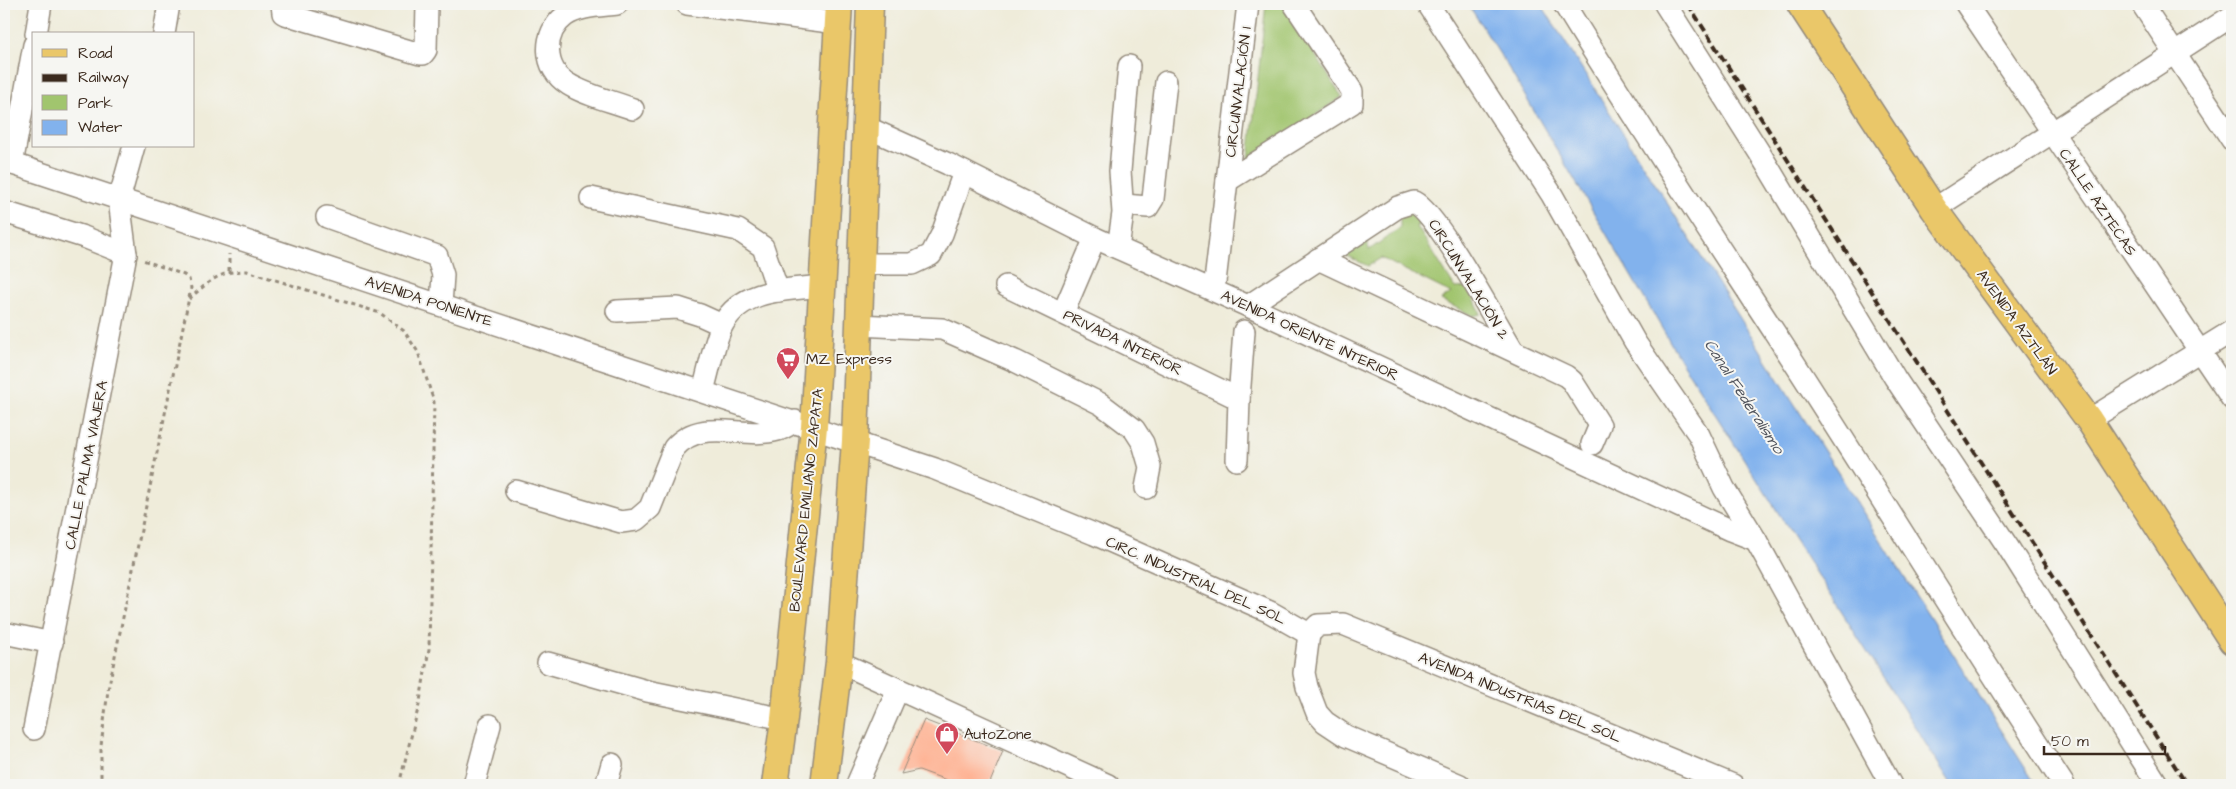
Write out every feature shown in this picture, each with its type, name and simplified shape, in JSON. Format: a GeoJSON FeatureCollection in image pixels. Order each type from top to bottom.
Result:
{"type":"FeatureCollection","features":[{"type":"Feature","properties":{"kind":"main road"},"geometry":{"type":"LineString","coordinates":[[825,778],[839,662],[855,441],[870,4]]}},
{"type":"Feature","properties":{"kind":"main road","name":"AVENIDA AZTLÁN"},"geometry":{"type":"LineString","coordinates":[[1800,4],[1934,209],[2089,420],[2231,638]]}},
{"type":"Feature","properties":{"kind":"main road","name":"BOULEVARD EMILIANO ZAPATA"},"geometry":{"type":"LineString","coordinates":[[775,785],[784,719],[805,424],[823,286],[838,13]]}},
{"type":"Feature","properties":{"kind":"street"},"geometry":{"type":"LineString","coordinates":[[36,32],[41,4]]}},
{"type":"Feature","properties":{"kind":"street"},"geometry":{"type":"LineString","coordinates":[[164,32],[169,4]]}},
{"type":"Feature","properties":{"kind":"street"},"geometry":{"type":"LineString","coordinates":[[282,4],[283,13],[285,14],[420,54],[423,54],[426,50],[427,4]]}},
{"type":"Feature","properties":{"kind":"street"},"geometry":{"type":"LineString","coordinates":[[617,4],[585,8],[566,15],[554,27],[548,45],[550,62],[559,76],[568,84],[632,109]]}},
{"type":"Feature","properties":{"kind":"street"},"geometry":{"type":"LineString","coordinates":[[687,4],[838,13]]}},
{"type":"Feature","properties":{"kind":"street","name":"CIRCUNVALACIÓN 1"},"geometry":{"type":"LineString","coordinates":[[1214,290],[1248,4]]}},
{"type":"Feature","properties":{"kind":"street","name":"CIRCUNVALACIÓN 1"},"geometry":{"type":"LineString","coordinates":[[1228,181],[1352,103],[1352,91],[1294,4]]}},
{"type":"Feature","properties":{"kind":"street"},"geometry":{"type":"LineString","coordinates":[[1428,4],[1552,195],[1635,342],[1699,435],[1724,488],[1756,540],[1891,785]]}},
{"type":"Feature","properties":{"kind":"street"},"geometry":{"type":"LineString","coordinates":[[1564,4],[1614,87],[1776,334],[1988,670],[2064,785]]}},
{"type":"Feature","properties":{"kind":"street"},"geometry":{"type":"LineString","coordinates":[[1665,4],[1755,145],[1895,378],[2008,547],[2158,785]]}},
{"type":"Feature","properties":{"kind":"street","name":"CALLE AZTECAS"},"geometry":{"type":"LineString","coordinates":[[1966,4],[2199,352],[2232,398]]}},
{"type":"Feature","properties":{"kind":"street"},"geometry":{"type":"LineString","coordinates":[[2142,4],[2232,140]]}},
{"type":"Feature","properties":{"kind":"street"},"geometry":{"type":"LineString","coordinates":[[1934,209],[2232,16]]}},
{"type":"Feature","properties":{"kind":"street"},"geometry":{"type":"LineString","coordinates":[[8,163],[32,54]]}},
{"type":"Feature","properties":{"kind":"street"},"geometry":{"type":"LineString","coordinates":[[1118,248],[1124,205],[1120,171],[1130,66]]}},
{"type":"Feature","properties":{"kind":"street"},"geometry":{"type":"LineString","coordinates":[[1124,205],[1148,208],[1153,199],[1166,82]]}},
{"type":"Feature","properties":{"kind":"street","name":"AVENIDA ORIENTE INTERIOR"},"geometry":{"type":"LineString","coordinates":[[866,127],[964,172],[1095,238],[1214,290],[1730,530],[1756,540]]}},
{"type":"Feature","properties":{"kind":"street"},"geometry":{"type":"LineString","coordinates":[[119,200],[133,148]]}},
{"type":"Feature","properties":{"kind":"street","name":"AVENIDA PONIENTE"},"geometry":{"type":"LineString","coordinates":[[8,163],[855,441]]}},
{"type":"Feature","properties":{"kind":"street"},"geometry":{"type":"LineString","coordinates":[[861,264],[912,264],[931,255],[942,234],[964,172]]}},
{"type":"Feature","properties":{"kind":"street"},"geometry":{"type":"LineString","coordinates":[[590,198],[738,230],[763,247],[778,291]]}},
{"type":"Feature","properties":{"kind":"street","name":"CALLE PALMA VIAJERA"},"geometry":{"type":"LineString","coordinates":[[34,729],[126,254],[119,200]]}},
{"type":"Feature","properties":{"kind":"street","name":"CIRCUNVALACIÓN 2"},"geometry":{"type":"LineString","coordinates":[[1248,306],[1398,207],[1414,202],[1423,207],[1438,226],[1512,350]]}},
{"type":"Feature","properties":{"kind":"street"},"geometry":{"type":"LineString","coordinates":[[4,212],[84,237],[126,254]]}},
{"type":"Feature","properties":{"kind":"street"},"geometry":{"type":"LineString","coordinates":[[327,217],[436,256],[443,275],[441,305]]}},
{"type":"Feature","properties":{"kind":"street"},"geometry":{"type":"LineString","coordinates":[[1063,313],[1095,238]]}},
{"type":"Feature","properties":{"kind":"street","name":"CIRCUNVALACIÓN 2"},"geometry":{"type":"LineString","coordinates":[[1318,259],[1512,350]]}},
{"type":"Feature","properties":{"kind":"street"},"geometry":{"type":"LineString","coordinates":[[703,391],[722,325],[732,311],[755,296],[778,291],[823,286]]}},
{"type":"Feature","properties":{"kind":"street","name":"PRIVADA INTERIOR"},"geometry":{"type":"LineString","coordinates":[[1006,286],[1239,399]]}},
{"type":"Feature","properties":{"kind":"street"},"geometry":{"type":"LineString","coordinates":[[617,311],[678,308],[722,325]]}},
{"type":"Feature","properties":{"kind":"street"},"geometry":{"type":"LineString","coordinates":[[858,325],[942,329],[1007,358],[1101,404],[1134,429],[1143,443],[1150,467],[1146,488]]}},
{"type":"Feature","properties":{"kind":"street"},"geometry":{"type":"LineString","coordinates":[[1238,460],[1239,399],[1244,331]]}},
{"type":"Feature","properties":{"kind":"street"},"geometry":{"type":"LineString","coordinates":[[2089,420],[2232,331]]}},
{"type":"Feature","properties":{"kind":"street"},"geometry":{"type":"LineString","coordinates":[[1512,350],[1566,376],[1572,381],[1600,425],[1592,444]]}},
{"type":"Feature","properties":{"kind":"street"},"geometry":{"type":"LineString","coordinates":[[516,491],[621,522],[636,520],[650,508],[674,448],[681,440],[696,433],[722,429],[751,433],[779,430],[805,424]]}},
{"type":"Feature","properties":{"kind":"street","name":"CIRC. INDUSTRIAL DEL SOL"},"geometry":{"type":"LineString","coordinates":[[855,441],[935,468],[1094,534],[1270,612],[1309,634]]}},
{"type":"Feature","properties":{"kind":"street","name":"AVENIDA INDUSTRIAS DEL SOL"},"geometry":{"type":"LineString","coordinates":[[1309,634],[1318,625],[1342,624],[1733,785]]}},
{"type":"Feature","properties":{"kind":"street"},"geometry":{"type":"LineString","coordinates":[[4,633],[52,643]]}},
{"type":"Feature","properties":{"kind":"street"},"geometry":{"type":"LineString","coordinates":[[1309,634],[1304,673],[1317,713],[1325,722],[1346,736],[1460,785]]}},
{"type":"Feature","properties":{"kind":"street"},"geometry":{"type":"LineString","coordinates":[[548,662],[647,691],[784,719]]}},
{"type":"Feature","properties":{"kind":"street"},"geometry":{"type":"LineString","coordinates":[[839,662],[1108,785]]}},
{"type":"Feature","properties":{"kind":"street"},"geometry":{"type":"LineString","coordinates":[[825,778],[862,784],[898,689]]}},
{"type":"Feature","properties":{"kind":"street"},"geometry":{"type":"LineString","coordinates":[[474,785],[490,726]]}},
{"type":"Feature","properties":{"kind":"street"},"geometry":{"type":"LineString","coordinates":[[606,785],[612,764]]}},
{"type":"Feature","properties":{"kind":"path"},"geometry":{"type":"LineString","coordinates":[[101,785],[100,746],[108,690],[191,288],[189,279],[184,275],[126,254]]}},
{"type":"Feature","properties":{"kind":"path"},"geometry":{"type":"LineString","coordinates":[[189,299],[211,280],[229,271],[246,271],[380,313],[404,331],[418,352],[434,402],[428,649],[420,701],[399,785]]}},
{"type":"Feature","properties":{"kind":"green space"},"geometry":{"type":"Polygon","coordinates":[[[1266,4],[1283,4],[1342,97],[1249,159],[1266,4]]]}},
{"type":"Feature","properties":{"kind":"green space"},"geometry":{"type":"Polygon","coordinates":[[[1415,204],[1430,225],[1416,225],[1455,288],[1469,287],[1481,314],[1473,316],[1441,300],[1451,293],[1381,258],[1368,266],[1341,253],[1366,237],[1369,250],[1400,228],[1400,214],[1415,204]]]}},
{"type":"Feature","properties":{"kind":"water","name":"Canal Federalismo"},"geometry":{"type":"Polygon","coordinates":[[[1468,4],[1541,4],[2036,785],[1952,785],[1680,359],[1508,67],[1468,4]]]}},
{"type":"Feature","properties":{"kind":"building"},"geometry":{"type":"Polygon","coordinates":[[[924,720],[1003,751],[989,785],[960,785],[919,770],[901,774],[924,720]]]}},
{"type":"Feature","properties":{"kind":"railway"},"geometry":{"type":"LineString","coordinates":[[1688,4],[2187,785]]}},
{"type":"Feature","properties":{"kind":"place","name":"MZ Express"},"geometry":{"type":"Point","coordinates":[788,380]}},
{"type":"Feature","properties":{"kind":"place","name":"AutoZone"},"geometry":{"type":"Point","coordinates":[947,755]}}]}
